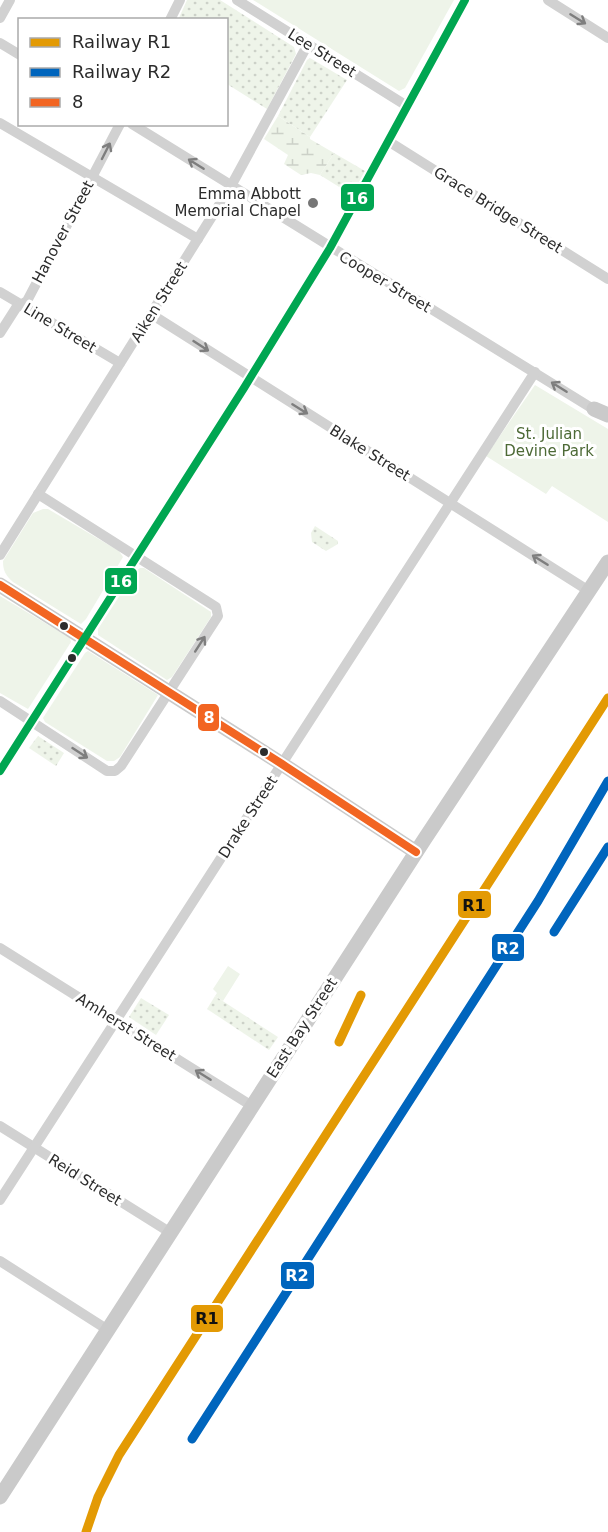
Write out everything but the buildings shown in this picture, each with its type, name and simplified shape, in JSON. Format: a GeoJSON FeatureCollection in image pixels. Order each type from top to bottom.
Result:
{"type":"FeatureCollection","features":[{"type":"Feature","properties":{"kind":"main road","name":"East Bay Street"},"geometry":{"type":"LineString","coordinates":[[0,1497],[416,852],[608,562]]}},
{"type":"Feature","properties":{"kind":"main road"},"geometry":{"type":"LineString","coordinates":[[0,585],[416,852]]}},
{"type":"Feature","properties":{"kind":"street"},"geometry":{"type":"LineString","coordinates":[[0,18],[10,0]]}},
{"type":"Feature","properties":{"kind":"street"},"geometry":{"type":"LineString","coordinates":[[171,18],[180,0]]}},
{"type":"Feature","properties":{"kind":"street","name":"Lee Street"},"geometry":{"type":"LineString","coordinates":[[237,0],[407,106]]}},
{"type":"Feature","properties":{"kind":"street"},"geometry":{"type":"LineString","coordinates":[[0,771],[251,377],[330,248],[465,0]]}},
{"type":"Feature","properties":{"kind":"street"},"geometry":{"type":"LineString","coordinates":[[548,0],[608,38]]}},
{"type":"Feature","properties":{"kind":"street"},"geometry":{"type":"LineString","coordinates":[[0,43],[18,54]]}},
{"type":"Feature","properties":{"kind":"street","name":"Aiken Street"},"geometry":{"type":"LineString","coordinates":[[0,555],[231,186],[308,44]]}},
{"type":"Feature","properties":{"kind":"street"},"geometry":{"type":"LineString","coordinates":[[0,123],[198,239]]}},
{"type":"Feature","properties":{"kind":"street","name":"Hanover Street"},"geometry":{"type":"LineString","coordinates":[[0,333],[16,308],[27,301],[119,126]]}},
{"type":"Feature","properties":{"kind":"street","name":"Cooper Street"},"geometry":{"type":"LineString","coordinates":[[135,126],[603,414]]}},
{"type":"Feature","properties":{"kind":"street","name":"Grace Bridge Street"},"geometry":{"type":"LineString","coordinates":[[388,141],[608,279]]}},
{"type":"Feature","properties":{"kind":"street","name":"Line Street"},"geometry":{"type":"LineString","coordinates":[[0,292],[120,363]]}},
{"type":"Feature","properties":{"kind":"street","name":"Blake Street"},"geometry":{"type":"LineString","coordinates":[[151,314],[589,591]]}},
{"type":"Feature","properties":{"kind":"street","name":"Drake Street"},"geometry":{"type":"LineString","coordinates":[[0,1200],[535,372]]}},
{"type":"Feature","properties":{"kind":"street"},"geometry":{"type":"LineString","coordinates":[[0,701],[107,771],[115,771],[121,766],[219,612],[216,607],[38,494]]}},
{"type":"Feature","properties":{"kind":"street","name":"Amherst Street"},"geometry":{"type":"LineString","coordinates":[[0,948],[252,1106]]}},
{"type":"Feature","properties":{"kind":"street","name":"Reid Street"},"geometry":{"type":"LineString","coordinates":[[0,1126],[171,1233]]}},
{"type":"Feature","properties":{"kind":"street"},"geometry":{"type":"LineString","coordinates":[[0,1261],[108,1330]]}},
{"type":"Feature","properties":{"kind":"green space"},"geometry":{"type":"Polygon","coordinates":[[[187,0],[220,0],[294,47],[296,54],[267,109],[228,85],[228,18],[179,18],[187,0]]]}},
{"type":"Feature","properties":{"kind":"green space"},"geometry":{"type":"Polygon","coordinates":[[[253,0],[454,0],[405,88],[399,91],[253,0]]]}},
{"type":"Feature","properties":{"kind":"green space"},"geometry":{"type":"Polygon","coordinates":[[[310,58],[347,80],[310,137],[278,116],[310,58]]]}},
{"type":"Feature","properties":{"kind":"green space"},"geometry":{"type":"Polygon","coordinates":[[[278,116],[334,153],[320,175],[311,173],[301,175],[284,164],[288,155],[264,139],[278,116]]]}},
{"type":"Feature","properties":{"kind":"green space"},"geometry":{"type":"Polygon","coordinates":[[[334,153],[365,171],[352,195],[320,175],[334,153]]]}},
{"type":"Feature","properties":{"kind":"green space","name":"St. Julian Devine Park"},"geometry":{"type":"Polygon","coordinates":[[[535,385],[608,429],[608,522],[552,486],[546,494],[486,456],[535,385]]]}},
{"type":"Feature","properties":{"kind":"green space"},"geometry":{"type":"Polygon","coordinates":[[[48,509],[119,551],[123,557],[81,624],[13,582],[4,570],[3,561],[33,513],[48,509]]]}},
{"type":"Feature","properties":{"kind":"green space"},"geometry":{"type":"Polygon","coordinates":[[[315,526],[338,541],[338,544],[326,551],[312,542],[311,533],[315,526]]]}},
{"type":"Feature","properties":{"kind":"green space"},"geometry":{"type":"Polygon","coordinates":[[[144,568],[211,612],[211,617],[172,677],[167,680],[98,635],[98,629],[135,572],[144,568]]]}},
{"type":"Feature","properties":{"kind":"green space"},"geometry":{"type":"Polygon","coordinates":[[[0,596],[70,638],[71,642],[28,709],[0,693],[0,596]]]}},
{"type":"Feature","properties":{"kind":"green space"},"geometry":{"type":"Polygon","coordinates":[[[88,651],[158,695],[120,757],[114,761],[107,761],[45,722],[43,718],[88,651]]]}},
{"type":"Feature","properties":{"kind":"green space"},"geometry":{"type":"Polygon","coordinates":[[[38,736],[64,753],[56,766],[29,748],[38,736]]]}},
{"type":"Feature","properties":{"kind":"green space"},"geometry":{"type":"Polygon","coordinates":[[[228,966],[240,974],[223,1001],[215,996],[217,993],[213,989],[228,966]]]}},
{"type":"Feature","properties":{"kind":"green space"},"geometry":{"type":"Polygon","coordinates":[[[215,996],[278,1037],[269,1050],[207,1009],[215,996]]]}},
{"type":"Feature","properties":{"kind":"green space"},"geometry":{"type":"Polygon","coordinates":[[[141,998],[169,1015],[156,1035],[129,1017],[141,998]]]}},
{"type":"Feature","properties":{"kind":"rail line","name":"R1"},"geometry":{"type":"LineString","coordinates":[[86,1532],[98,1497],[119,1455],[608,698]]}},
{"type":"Feature","properties":{"kind":"rail line","name":"R2"},"geometry":{"type":"LineString","coordinates":[[192,1439],[538,901],[608,781]]}},
{"type":"Feature","properties":{"kind":"rail line","name":"R2"},"geometry":{"type":"LineString","coordinates":[[554,932],[608,847]]}},
{"type":"Feature","properties":{"kind":"rail line","name":"R1"},"geometry":{"type":"LineString","coordinates":[[339,1042],[361,995]]}},
{"type":"Feature","properties":{"kind":"transit line","name":"16"},"geometry":{"type":"LineString","coordinates":[[0,771],[244,388],[330,248],[465,0]]}},
{"type":"Feature","properties":{"kind":"transit line","name":"8"},"geometry":{"type":"LineString","coordinates":[[0,585],[416,852]]}},
{"type":"Feature","properties":{"kind":"place","name":"Emma Abbott Memorial Chapel"},"geometry":{"type":"Point","coordinates":[313,203]}}]}
